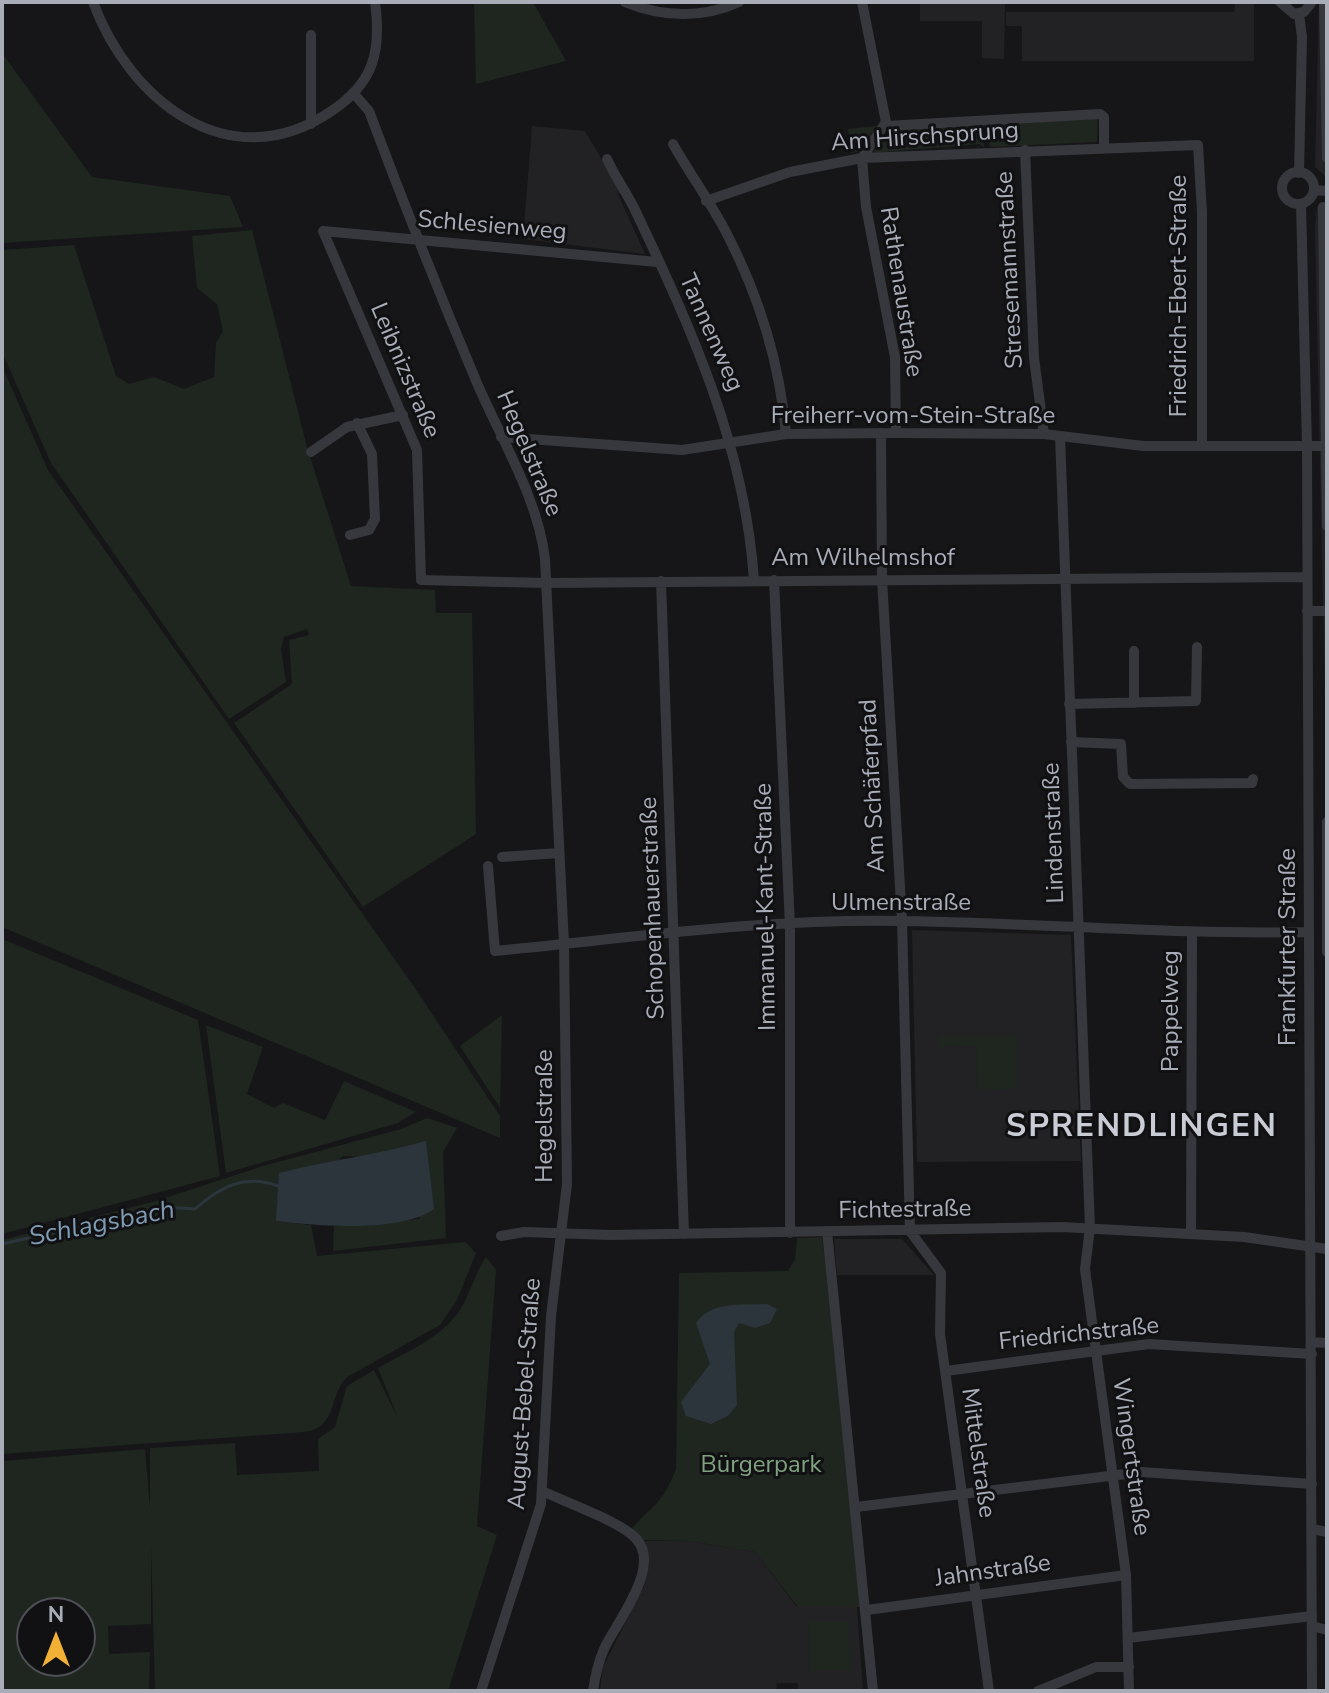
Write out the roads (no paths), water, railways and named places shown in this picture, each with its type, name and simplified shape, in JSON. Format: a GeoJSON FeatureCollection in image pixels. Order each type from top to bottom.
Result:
{"type":"FeatureCollection","features":[{"type":"Feature","properties":{"kind":"street"},"geometry":{"type":"LineString","coordinates":[[93,2],[113,46],[149,92],[186,119],[231,136],[260,138],[281,136],[311,124],[355,95],[366,82],[373,62],[375,2]]}},
{"type":"Feature","properties":{"kind":"street"},"geometry":{"type":"LineString","coordinates":[[625,2],[658,12],[688,14],[739,2]]}},
{"type":"Feature","properties":{"kind":"street"},"geometry":{"type":"LineString","coordinates":[[862,2],[886,126],[862,158]]}},
{"type":"Feature","properties":{"kind":"street"},"geometry":{"type":"LineString","coordinates":[[1280,2],[1286,10],[1299,14]]}},
{"type":"Feature","properties":{"kind":"street"},"geometry":{"type":"LineString","coordinates":[[1299,14],[1312,2]]}},
{"type":"Feature","properties":{"kind":"street"},"geometry":{"type":"LineString","coordinates":[[1324,2],[1327,158]]}},
{"type":"Feature","properties":{"kind":"street"},"geometry":{"type":"LineString","coordinates":[[1299,14],[1302,37],[1299,173]]}},
{"type":"Feature","properties":{"kind":"street"},"geometry":{"type":"LineString","coordinates":[[311,35],[311,124]]}},
{"type":"Feature","properties":{"kind":"street","name":"Hegelstraße"},"geometry":{"type":"LineString","coordinates":[[355,95],[369,111],[418,240],[542,539],[564,944],[567,1184],[560,1235]]}},
{"type":"Feature","properties":{"kind":"street","name":"Am Hirschsprung"},"geometry":{"type":"LineString","coordinates":[[886,126],[1100,114],[1104,117],[1104,146]]}},
{"type":"Feature","properties":{"kind":"street"},"geometry":{"type":"LineString","coordinates":[[673,144],[733,246],[773,351],[782,388],[786,434]]}},
{"type":"Feature","properties":{"kind":"street","name":"Am Hirschsprung"},"geometry":{"type":"LineString","coordinates":[[706,201],[790,172],[862,158],[1104,146],[1198,145]]}},
{"type":"Feature","properties":{"kind":"street","name":"Friedrich-Ebert-Straße"},"geometry":{"type":"LineString","coordinates":[[1198,145],[1202,212],[1202,446]]}},
{"type":"Feature","properties":{"kind":"street","name":"Stresemannstraße"},"geometry":{"type":"LineString","coordinates":[[1025,150],[1034,358],[1044,434]]}},
{"type":"Feature","properties":{"kind":"street","name":"Rathenaustraße"},"geometry":{"type":"LineString","coordinates":[[862,158],[866,207],[896,362],[896,433]]}},
{"type":"Feature","properties":{"kind":"street","name":"Tannenweg"},"geometry":{"type":"LineString","coordinates":[[607,159],[636,213],[717,393],[729,441],[754,580]]}},
{"type":"Feature","properties":{"kind":"street"},"geometry":{"type":"LineString","coordinates":[[1299,173],[1311,179],[1314,190],[1309,200],[1301,204],[1291,202],[1282,189],[1289,176],[1299,173]]}},
{"type":"Feature","properties":{"kind":"street"},"geometry":{"type":"LineString","coordinates":[[1314,190],[1327,191]]}},
{"type":"Feature","properties":{"kind":"street","name":"Frankfurter Straße"},"geometry":{"type":"LineString","coordinates":[[1301,204],[1307,446],[1312,1691]]}},
{"type":"Feature","properties":{"kind":"street"},"geometry":{"type":"LineString","coordinates":[[1323,207],[1327,526]]}},
{"type":"Feature","properties":{"kind":"street","name":"Schlesienweg"},"geometry":{"type":"LineString","coordinates":[[323,231],[657,262]]}},
{"type":"Feature","properties":{"kind":"street","name":"Leibnizstraße"},"geometry":{"type":"LineString","coordinates":[[323,231],[419,456],[421,580]]}},
{"type":"Feature","properties":{"kind":"street"},"geometry":{"type":"LineString","coordinates":[[311,452],[337,432],[357,423],[403,415]]}},
{"type":"Feature","properties":{"kind":"street"},"geometry":{"type":"LineString","coordinates":[[350,535],[369,530],[375,519],[372,448],[357,423]]}},
{"type":"Feature","properties":{"kind":"street","name":"Freiherr-vom-Stein-Straße"},"geometry":{"type":"LineString","coordinates":[[501,437],[682,450],[786,434],[881,433],[1044,434],[1125,445],[1326,446]]}},
{"type":"Feature","properties":{"kind":"street","name":"Am Schäferpfad"},"geometry":{"type":"LineString","coordinates":[[881,433],[882,579],[902,921],[910,1231]]}},
{"type":"Feature","properties":{"kind":"street","name":"Lindenstraße"},"geometry":{"type":"LineString","coordinates":[[1060,436],[1063,579],[1090,1228]]}},
{"type":"Feature","properties":{"kind":"street","name":"Am Wilhelmshof"},"geometry":{"type":"LineString","coordinates":[[421,580],[546,583],[1306,577]]}},
{"type":"Feature","properties":{"kind":"street","name":"Immanuel-Kant-Straße"},"geometry":{"type":"LineString","coordinates":[[774,580],[790,926],[790,1233]]}},
{"type":"Feature","properties":{"kind":"street","name":"Schopenhauerstraße"},"geometry":{"type":"LineString","coordinates":[[661,581],[676,934],[684,1234]]}},
{"type":"Feature","properties":{"kind":"street"},"geometry":{"type":"LineString","coordinates":[[1307,611],[1327,611]]}},
{"type":"Feature","properties":{"kind":"street"},"geometry":{"type":"LineString","coordinates":[[1069,704],[1196,701],[1197,647]]}},
{"type":"Feature","properties":{"kind":"street"},"geometry":{"type":"LineString","coordinates":[[1134,651],[1134,703]]}},
{"type":"Feature","properties":{"kind":"street"},"geometry":{"type":"LineString","coordinates":[[1071,742],[1121,744],[1123,777],[1130,784],[1252,783],[1253,779]]}},
{"type":"Feature","properties":{"kind":"street","name":"Frankfurter Straße"},"geometry":{"type":"LineString","coordinates":[[1327,822],[1327,952]]}},
{"type":"Feature","properties":{"kind":"street"},"geometry":{"type":"LineString","coordinates":[[502,857],[559,853]]}},
{"type":"Feature","properties":{"kind":"street","name":"Ulmenstraße"},"geometry":{"type":"LineString","coordinates":[[488,866],[495,951],[676,934],[902,921],[1192,933],[1309,932]]}},
{"type":"Feature","properties":{"kind":"street","name":"Pappelweg"},"geometry":{"type":"LineString","coordinates":[[1191,1234],[1192,933]]}},
{"type":"Feature","properties":{"kind":"street","name":"Fichtestraße"},"geometry":{"type":"LineString","coordinates":[[501,1236],[524,1232],[560,1235],[1090,1228],[1191,1234],[1327,1249]]}},
{"type":"Feature","properties":{"kind":"street","name":"Wingertstraße"},"geometry":{"type":"LineString","coordinates":[[1090,1228],[1086,1279],[1126,1575],[1129,1691]]}},
{"type":"Feature","properties":{"kind":"street"},"geometry":{"type":"LineString","coordinates":[[827,1231],[873,1691]]}},
{"type":"Feature","properties":{"kind":"street","name":"Mittelstraße"},"geometry":{"type":"LineString","coordinates":[[910,1231],[941,1273],[940,1326],[989,1691]]}},
{"type":"Feature","properties":{"kind":"street","name":"August-Bebel-Straße"},"geometry":{"type":"LineString","coordinates":[[481,1691],[529,1548],[542,1491],[549,1341],[560,1235]]}},
{"type":"Feature","properties":{"kind":"street"},"geometry":{"type":"LineString","coordinates":[[1311,1342],[1327,1343]]}},
{"type":"Feature","properties":{"kind":"street","name":"Friedrichstraße"},"geometry":{"type":"LineString","coordinates":[[946,1371],[1157,1344],[1312,1354]]}},
{"type":"Feature","properties":{"kind":"street"},"geometry":{"type":"LineString","coordinates":[[856,1507],[1149,1472],[1312,1484]]}},
{"type":"Feature","properties":{"kind":"street"},"geometry":{"type":"LineString","coordinates":[[542,1491],[631,1534],[643,1553],[636,1590],[605,1648],[593,1691]]}},
{"type":"Feature","properties":{"kind":"street"},"geometry":{"type":"LineString","coordinates":[[1312,1529],[1327,1532]]}},
{"type":"Feature","properties":{"kind":"street","name":"Jahnstraße"},"geometry":{"type":"LineString","coordinates":[[867,1610],[1126,1575]]}},
{"type":"Feature","properties":{"kind":"street"},"geometry":{"type":"LineString","coordinates":[[1128,1638],[1312,1621],[1327,1630]]}},
{"type":"Feature","properties":{"kind":"street"},"geometry":{"type":"LineString","coordinates":[[1038,1691],[1096,1667],[1129,1667]]}},
{"type":"Feature","properties":{"kind":"waterway","name":"Schlagsbach"},"geometry":{"type":"LineString","coordinates":[[2,1244],[165,1207],[195,1209],[234,1184],[255,1181],[278,1186]]}},
{"type":"Feature","properties":{"kind":"district","name":"SPRENDLINGEN"},"geometry":{"type":"Point","coordinates":[1142,1128]}},
{"type":"Feature","properties":{"kind":"park label","name":"Bürgerpark"},"geometry":{"type":"Point","coordinates":[761,1466]}}]}
